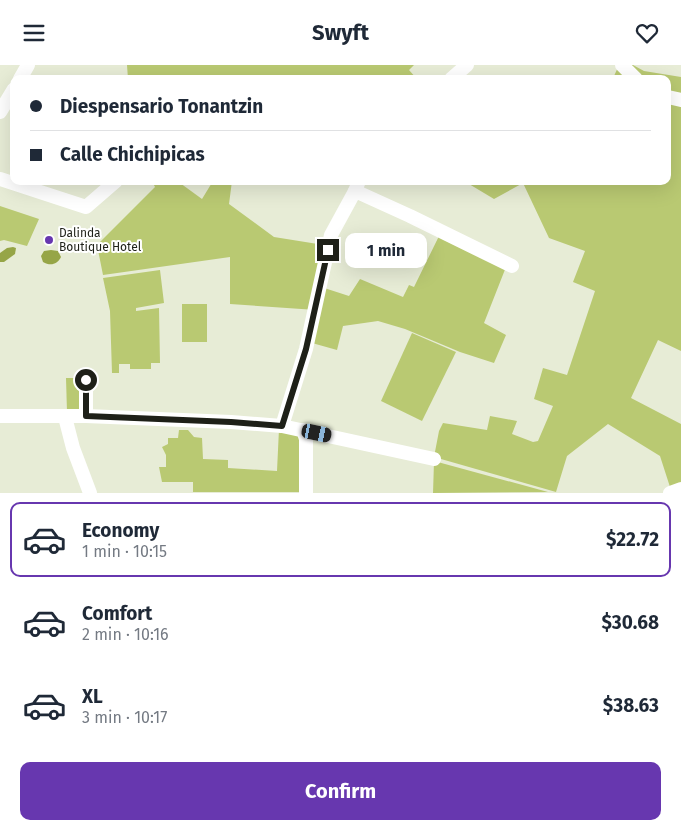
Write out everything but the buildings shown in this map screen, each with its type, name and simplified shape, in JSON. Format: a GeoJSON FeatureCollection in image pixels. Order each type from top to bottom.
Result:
{"type":"FeatureCollection","features":[{"type":"Feature","properties":{"kind":"street"},"geometry":{"type":"LineString","coordinates":[[456,75],[467,65]]}},
{"type":"Feature","properties":{"kind":"street"},"geometry":{"type":"LineString","coordinates":[[622,65],[632,75]]}},
{"type":"Feature","properties":{"kind":"street"},"geometry":{"type":"LineString","coordinates":[[0,112],[10,96]]}},
{"type":"Feature","properties":{"kind":"street"},"geometry":{"type":"LineString","coordinates":[[18,185],[86,207],[111,185]]}},
{"type":"Feature","properties":{"kind":"street"},"geometry":{"type":"LineString","coordinates":[[282,426],[306,349],[331,235],[357,186],[410,216],[512,266]]}},
{"type":"Feature","properties":{"kind":"street"},"geometry":{"type":"LineString","coordinates":[[86,380],[86,416]]}},
{"type":"Feature","properties":{"kind":"street"},"geometry":{"type":"LineString","coordinates":[[0,416],[86,416],[282,426],[434,459]]}},
{"type":"Feature","properties":{"kind":"street"},"geometry":{"type":"LineString","coordinates":[[65,417],[73,448],[90,493]]}},
{"type":"Feature","properties":{"kind":"street"},"geometry":{"type":"LineString","coordinates":[[303,430],[306,439],[306,493]]}},
{"type":"Feature","properties":{"kind":"street"},"geometry":{"type":"LineString","coordinates":[[670,493],[681,489]]}},
{"type":"Feature","properties":{"kind":"shaded area"},"geometry":{"type":"Polygon","coordinates":[[[127,65],[414,65],[409,70],[413,75],[128,75],[127,65]]]}},
{"type":"Feature","properties":{"kind":"shaded area"},"geometry":{"type":"Polygon","coordinates":[[[619,65],[633,65],[644,71],[669,75],[614,75],[619,65]]]}},
{"type":"Feature","properties":{"kind":"shaded area"},"geometry":{"type":"Polygon","coordinates":[[[671,75],[681,77],[681,351],[658,340],[631,398],[681,424],[681,485],[670,487],[660,456],[608,424],[567,456],[556,492],[434,457],[439,431],[443,423],[487,430],[490,416],[517,421],[512,434],[533,442],[538,441],[553,406],[534,399],[543,368],[567,375],[595,291],[573,282],[585,251],[549,238],[524,185],[671,185],[671,75]]]}},
{"type":"Feature","properties":{"kind":"shaded area"},"geometry":{"type":"Polygon","coordinates":[[[154,185],[183,185],[202,199],[211,185],[231,185],[229,204],[274,237],[324,245],[315,285],[349,296],[360,279],[403,297],[409,285],[414,287],[440,234],[506,267],[484,323],[506,335],[494,363],[460,352],[405,329],[378,321],[343,326],[337,350],[312,343],[316,310],[230,304],[230,257],[103,275],[97,245],[155,187],[154,185]]]}},
{"type":"Feature","properties":{"kind":"shaded area"},"geometry":{"type":"Polygon","coordinates":[[[471,185],[519,185],[494,199],[471,185]]]}},
{"type":"Feature","properties":{"kind":"shaded area"},"geometry":{"type":"Polygon","coordinates":[[[0,206],[39,219],[27,246],[4,240],[0,241],[0,206]]]}},
{"type":"Feature","properties":{"kind":"shaded area"},"geometry":{"type":"Polygon","coordinates":[[[7,248],[16,248],[15,254],[4,262],[0,262],[0,253],[7,248]]]}},
{"type":"Feature","properties":{"kind":"shaded area"},"geometry":{"type":"Polygon","coordinates":[[[44,251],[58,251],[61,257],[59,260],[53,264],[43,262],[41,256],[44,251]]]}},
{"type":"Feature","properties":{"kind":"shaded area"},"geometry":{"type":"Polygon","coordinates":[[[160,270],[164,303],[136,308],[136,311],[159,308],[160,363],[151,363],[151,369],[130,369],[130,364],[119,364],[119,373],[112,373],[110,311],[103,278],[160,270]]]}},
{"type":"Feature","properties":{"kind":"shaded area"},"geometry":{"type":"Polygon","coordinates":[[[182,304],[207,304],[207,342],[182,342],[182,304]]]}},
{"type":"Feature","properties":{"kind":"shaded area"},"geometry":{"type":"Polygon","coordinates":[[[412,333],[456,352],[422,421],[381,401],[412,333]]]}},
{"type":"Feature","properties":{"kind":"shaded area"},"geometry":{"type":"Polygon","coordinates":[[[66,378],[83,378],[83,412],[67,412],[66,378]]]}},
{"type":"Feature","properties":{"kind":"shaded area"},"geometry":{"type":"Polygon","coordinates":[[[279,429],[300,435],[301,492],[193,492],[193,482],[162,482],[159,467],[166,467],[166,455],[162,447],[168,444],[168,438],[178,438],[179,430],[188,430],[194,437],[202,438],[203,459],[228,460],[228,468],[277,471],[279,429]]]}},
{"type":"Feature","properties":{"kind":"shaded area"},"geometry":{"type":"Polygon","coordinates":[[[434,461],[548,492],[433,493],[434,461]]]}},
{"type":"Feature","properties":{"kind":"place","name":"Dalinda Boutique Hotel"},"geometry":{"type":"Point","coordinates":[49,240]}},
{"type":"Feature","properties":{"kind":"route"},"geometry":{"type":"LineString","coordinates":[[86,380],[86,416],[282,426],[306,349],[328,250]]}}]}
